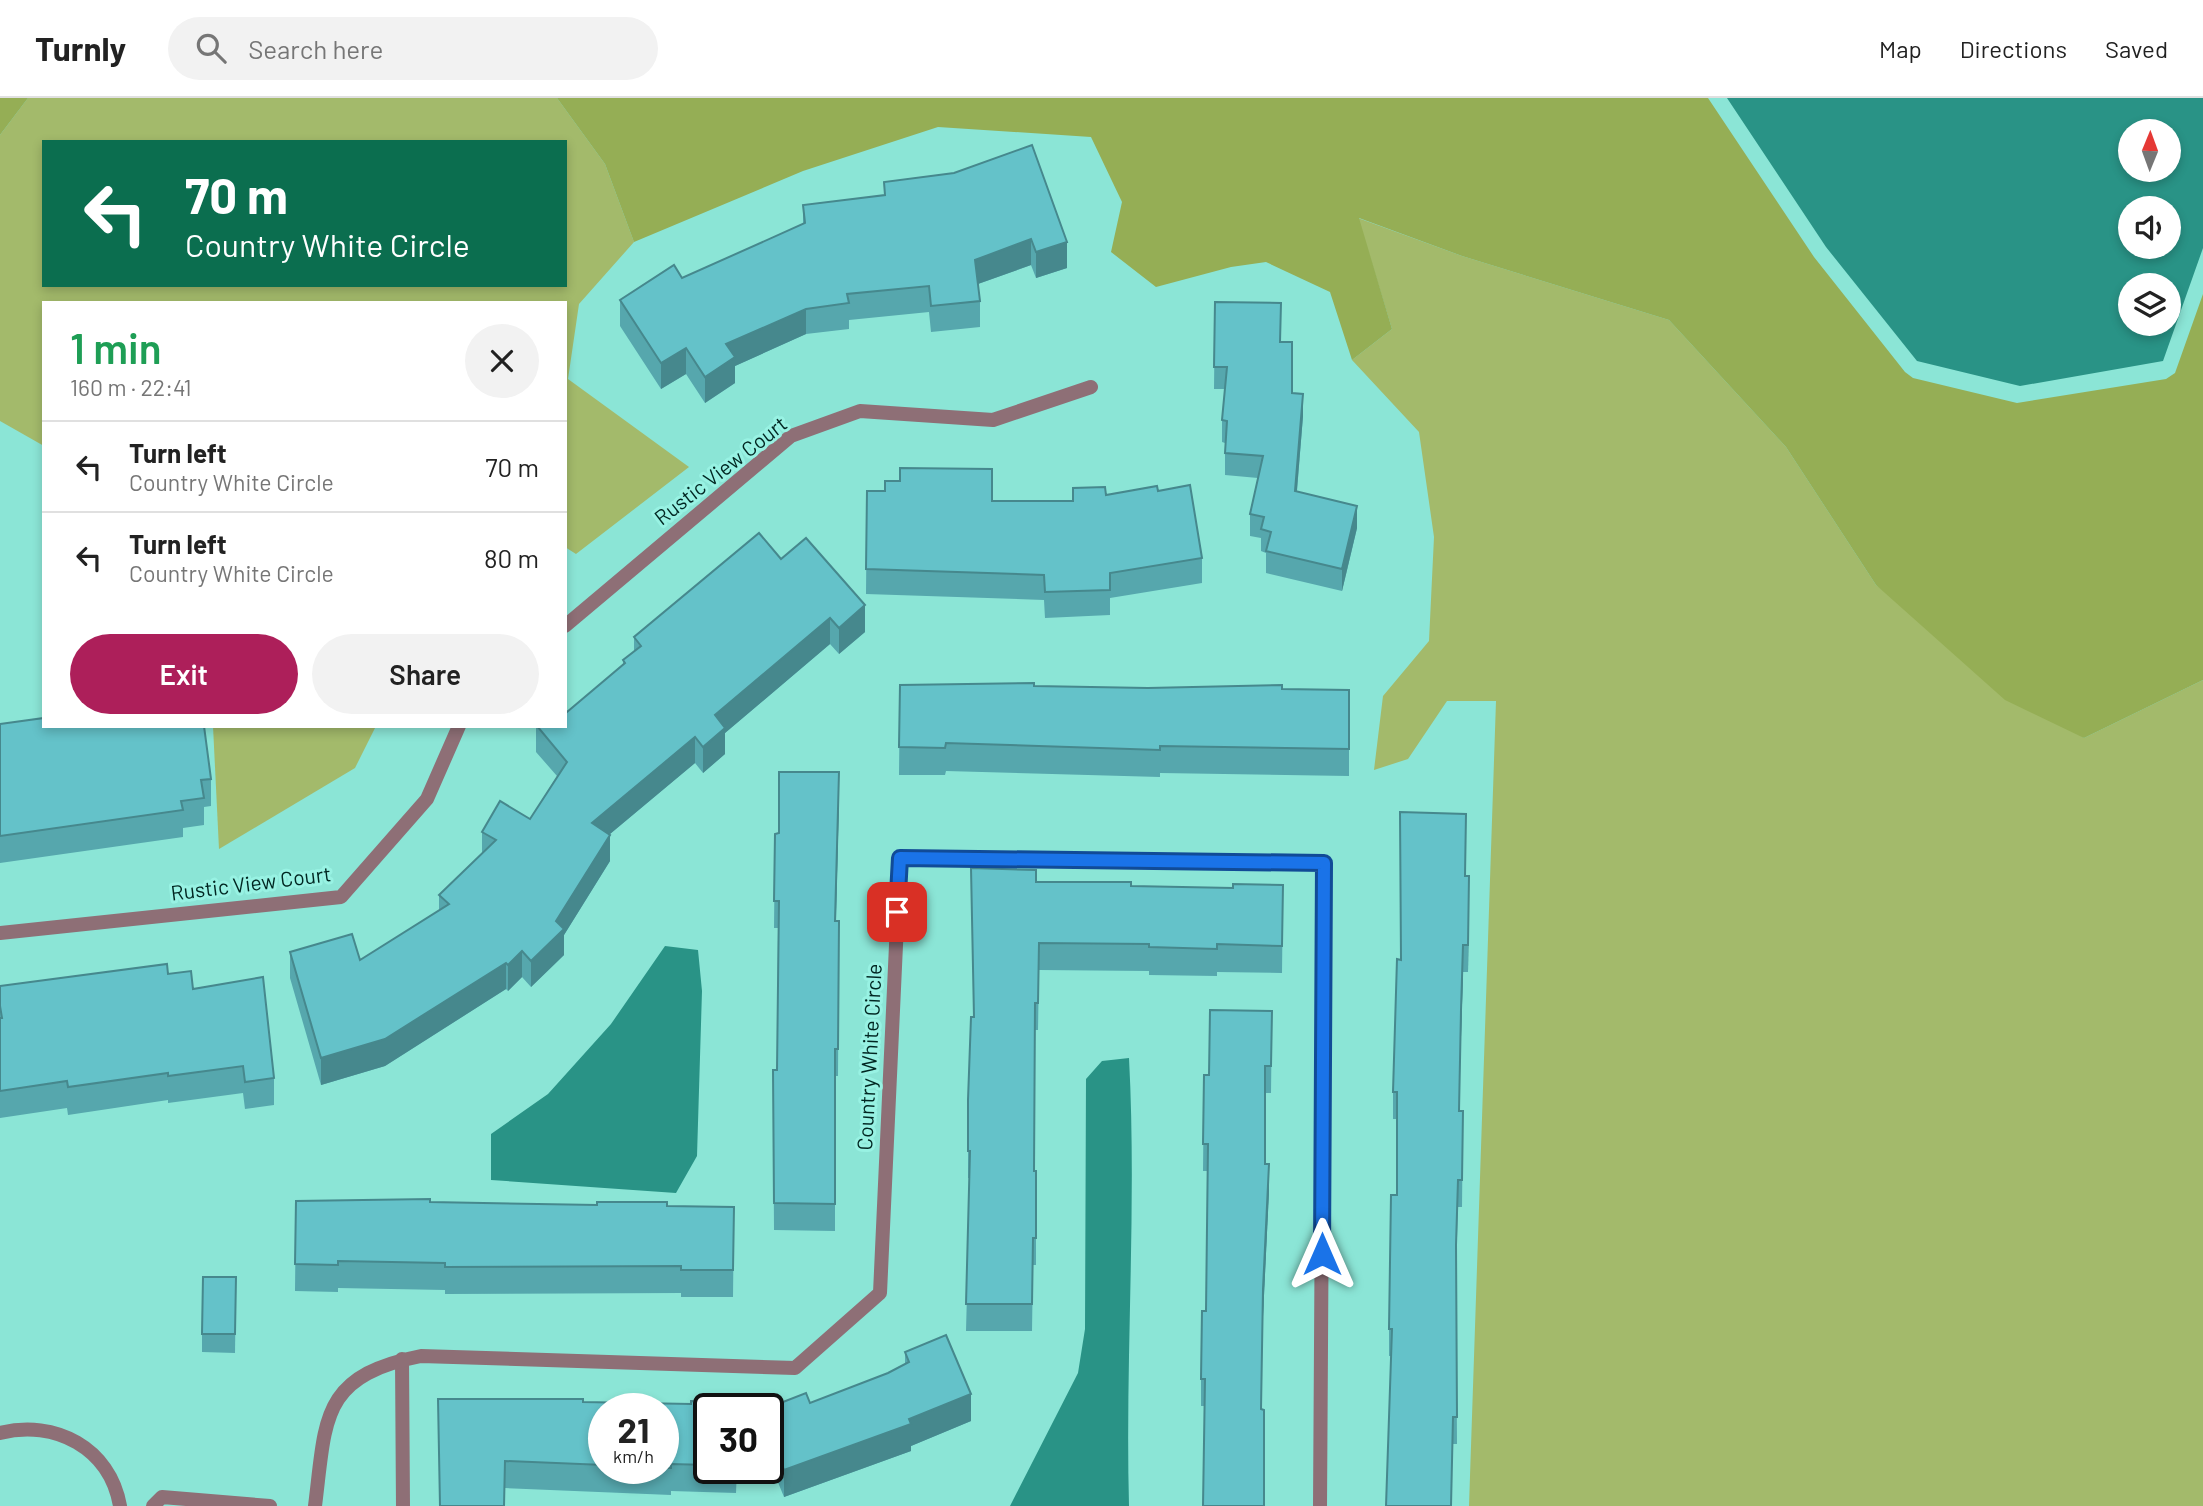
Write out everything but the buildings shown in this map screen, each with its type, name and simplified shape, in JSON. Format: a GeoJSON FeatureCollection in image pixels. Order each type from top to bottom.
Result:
{"type":"FeatureCollection","features":[{"type":"Feature","properties":{"kind":"street","name":"Rustic View Court"},"geometry":{"type":"LineString","coordinates":[[567,624],[791,436],[860,411],[993,420],[1091,387]]}},
{"type":"Feature","properties":{"kind":"street","name":"Rustic View Court"},"geometry":{"type":"LineString","coordinates":[[0,933],[341,897],[427,799],[458,728]]}},
{"type":"Feature","properties":{"kind":"street","name":"Country White Circle"},"geometry":{"type":"LineString","coordinates":[[315,1506],[327,1417],[348,1383],[402,1359],[421,1356],[795,1368],[880,1293],[900,858],[1324,863],[1320,1506]]}},
{"type":"Feature","properties":{"kind":"street"},"geometry":{"type":"LineString","coordinates":[[402,1359],[403,1506]]}},
{"type":"Feature","properties":{"kind":"street"},"geometry":{"type":"LineString","coordinates":[[0,1433],[22,1427],[53,1430],[81,1443],[103,1463],[117,1490],[120,1506]]}},
{"type":"Feature","properties":{"kind":"street"},"geometry":{"type":"LineString","coordinates":[[153,1506],[162,1497],[270,1506]]}},
{"type":"Feature","properties":{"kind":"green space"},"geometry":{"type":"Polygon","coordinates":[[[0,98],[28,98],[0,135],[0,98]]]}},
{"type":"Feature","properties":{"kind":"green space"},"geometry":{"type":"Polygon","coordinates":[[[28,98],[557,98],[605,164],[634,242],[579,304],[568,379],[689,467],[576,554],[567,548],[567,301],[42,301],[42,445],[0,421],[0,135],[28,98]]]}},
{"type":"Feature","properties":{"kind":"green space"},"geometry":{"type":"Polygon","coordinates":[[[557,98],[1708,98],[1814,257],[1905,372],[1913,378],[2017,403],[2166,379],[2175,373],[2203,294],[2203,680],[2084,738],[2005,700],[1876,585],[1786,447],[1669,320],[1462,256],[1359,218],[1392,329],[1352,360],[1330,292],[1266,262],[1231,267],[1156,287],[1111,252],[1122,202],[1091,137],[938,127],[803,171],[634,242],[605,164],[557,98]]]}},
{"type":"Feature","properties":{"kind":"green space"},"geometry":{"type":"Polygon","coordinates":[[[1358,218],[1462,256],[1669,320],[1786,447],[1876,585],[2084,738],[2203,680],[2203,1506],[1469,1506],[1496,701],[1447,701],[1408,759],[1374,770],[1383,696],[1429,641],[1434,537],[1419,432],[1352,360],[1392,329],[1358,218]]]}},
{"type":"Feature","properties":{"kind":"green space"},"geometry":{"type":"Polygon","coordinates":[[[213,728],[375,728],[355,768],[219,849],[213,728]]]}},
{"type":"Feature","properties":{"kind":"water"},"geometry":{"type":"Polygon","coordinates":[[[1727,98],[2203,98],[2203,248],[2181,310],[2181,273],[2118,273],[2118,336],[2172,336],[2163,361],[2020,386],[1917,361],[1826,247],[1727,98]]]}},
{"type":"Feature","properties":{"kind":"water"},"geometry":{"type":"Polygon","coordinates":[[[665,946],[698,950],[702,991],[697,1156],[676,1193],[491,1180],[491,1134],[548,1094],[611,1024],[665,946]]]}},
{"type":"Feature","properties":{"kind":"water"},"geometry":{"type":"Polygon","coordinates":[[[1129,1058],[1132,1170],[1129,1506],[1010,1506],[1078,1373],[1085,1329],[1086,1079],[1102,1061],[1129,1058]]]}},
{"type":"Feature","properties":{"kind":"route"},"geometry":{"type":"LineString","coordinates":[[897,912],[900,858],[1324,863],[1322,1254]]}}]}
